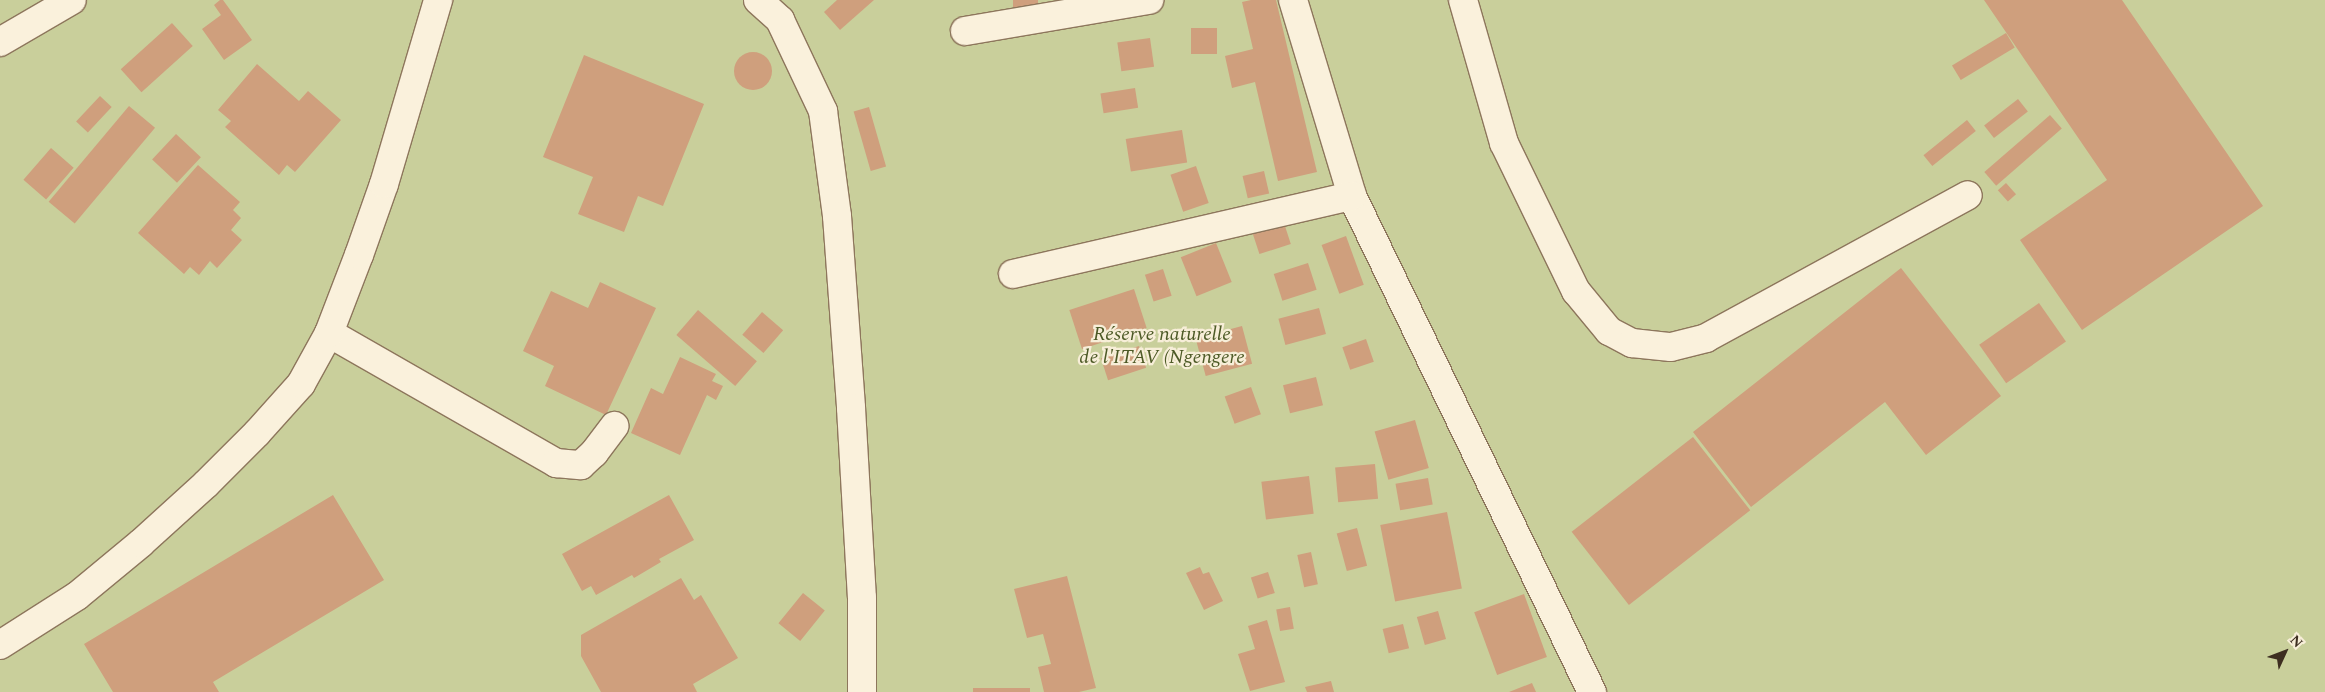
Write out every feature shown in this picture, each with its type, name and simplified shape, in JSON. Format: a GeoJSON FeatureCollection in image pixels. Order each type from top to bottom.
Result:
{"type":"FeatureCollection","features":[{"type":"Feature","properties":{"kind":"street"},"geometry":{"type":"LineString","coordinates":[[0,42],[72,0]]}},
{"type":"Feature","properties":{"kind":"street"},"geometry":{"type":"LineString","coordinates":[[0,645],[77,596],[141,543],[206,484],[257,433],[301,384],[329,333],[384,184],[438,0]]}},
{"type":"Feature","properties":{"kind":"street"},"geometry":{"type":"LineString","coordinates":[[758,0],[780,20],[823,111],[837,216],[850,399],[862,598],[862,692]]}},
{"type":"Feature","properties":{"kind":"street"},"geometry":{"type":"LineString","coordinates":[[965,31],[1149,0]]}},
{"type":"Feature","properties":{"kind":"street"},"geometry":{"type":"LineString","coordinates":[[1293,0],[1352,196],[1592,692]]}},
{"type":"Feature","properties":{"kind":"street"},"geometry":{"type":"LineString","coordinates":[[1463,0],[1504,143],[1571,282],[1576,291],[1609,331],[1632,343],[1671,347],[1706,338],[1968,195]]}},
{"type":"Feature","properties":{"kind":"street"},"geometry":{"type":"LineString","coordinates":[[1013,274],[1352,196]]}},
{"type":"Feature","properties":{"kind":"street"},"geometry":{"type":"LineString","coordinates":[[329,333],[556,463],[581,465],[594,453],[614,426]]}},
{"type":"Feature","properties":{"kind":"green space","name":"Réserve naturelle de l'ITAV (Ngengere"},"geometry":{"type":"Polygon","coordinates":[[[0,0],[2325,0],[2325,692],[0,692],[0,0]]]}},
{"type":"Feature","properties":{"kind":"building"},"geometry":{"type":"Polygon","coordinates":[[[223,0],[252,40],[224,60],[202,29],[221,15],[214,5],[223,0]]]}},
{"type":"Feature","properties":{"kind":"building"},"geometry":{"type":"Polygon","coordinates":[[[837,0],[874,0],[840,30],[824,12],[837,0]]]}},
{"type":"Feature","properties":{"kind":"building"},"geometry":{"type":"Polygon","coordinates":[[[1013,0],[1038,0],[1038,15],[1013,15],[1013,0]]]}},
{"type":"Feature","properties":{"kind":"building"},"geometry":{"type":"Polygon","coordinates":[[[1276,0],[1317,172],[1278,181],[1255,82],[1232,88],[1225,56],[1253,49],[1242,2],[1276,0]]]}},
{"type":"Feature","properties":{"kind":"building"},"geometry":{"type":"Polygon","coordinates":[[[1984,0],[2122,0],[2263,206],[2082,330],[2020,240],[2107,180],[1984,0]]]}},
{"type":"Feature","properties":{"kind":"building"},"geometry":{"type":"Polygon","coordinates":[[[172,23],[193,46],[141,92],[121,69],[172,23]]]}},
{"type":"Feature","properties":{"kind":"building"},"geometry":{"type":"Polygon","coordinates":[[[1191,28],[1217,28],[1217,54],[1191,54],[1191,28]]]}},
{"type":"Feature","properties":{"kind":"building"},"geometry":{"type":"Polygon","coordinates":[[[2006,33],[2015,48],[1961,80],[1952,65],[2006,33]]]}},
{"type":"Feature","properties":{"kind":"building"},"geometry":{"type":"Polygon","coordinates":[[[1150,38],[1154,67],[1121,71],[1117,43],[1150,38]]]}},
{"type":"Feature","properties":{"kind":"building"},"geometry":{"type":"Polygon","coordinates":[[[753,52],[766,58],[772,71],[766,84],[753,90],[740,84],[734,71],[740,58],[753,52]]]}},
{"type":"Feature","properties":{"kind":"building"},"geometry":{"type":"Polygon","coordinates":[[[584,55],[704,104],[663,206],[638,196],[624,232],[578,214],[593,177],[543,157],[584,55]]]}},
{"type":"Feature","properties":{"kind":"building"},"geometry":{"type":"Polygon","coordinates":[[[257,64],[299,101],[308,91],[341,120],[295,172],[287,165],[279,175],[225,127],[231,121],[218,110],[257,64]]]}},
{"type":"Feature","properties":{"kind":"building"},"geometry":{"type":"Polygon","coordinates":[[[1135,88],[1138,108],[1104,113],[1100,93],[1135,88]]]}},
{"type":"Feature","properties":{"kind":"building"},"geometry":{"type":"Polygon","coordinates":[[[100,96],[112,107],[88,133],[76,122],[100,96]]]}},
{"type":"Feature","properties":{"kind":"building"},"geometry":{"type":"Polygon","coordinates":[[[2018,99],[2028,112],[1994,138],[1984,125],[2018,99]]]}},
{"type":"Feature","properties":{"kind":"building"},"geometry":{"type":"Polygon","coordinates":[[[129,106],[155,128],[75,224],[49,202],[129,106]]]}},
{"type":"Feature","properties":{"kind":"building"},"geometry":{"type":"Polygon","coordinates":[[[869,107],[886,167],[871,171],[854,111],[869,107]]]}},
{"type":"Feature","properties":{"kind":"building"},"geometry":{"type":"Polygon","coordinates":[[[2050,115],[2062,129],[1996,186],[1984,172],[2050,115]]]}},
{"type":"Feature","properties":{"kind":"building"},"geometry":{"type":"Polygon","coordinates":[[[1967,120],[1976,131],[1932,166],[1923,155],[1967,120]]]}},
{"type":"Feature","properties":{"kind":"building"},"geometry":{"type":"Polygon","coordinates":[[[1182,130],[1187,163],[1131,172],[1126,139],[1182,130]]]}},
{"type":"Feature","properties":{"kind":"building"},"geometry":{"type":"Polygon","coordinates":[[[176,134],[201,157],[177,183],[152,160],[176,134]]]}},
{"type":"Feature","properties":{"kind":"building"},"geometry":{"type":"Polygon","coordinates":[[[51,148],[74,168],[46,199],[23,180],[51,148]]]}},
{"type":"Feature","properties":{"kind":"building"},"geometry":{"type":"Polygon","coordinates":[[[198,165],[240,202],[233,210],[241,218],[231,230],[242,240],[217,268],[210,261],[199,275],[190,267],[184,274],[138,233],[198,165]]]}},
{"type":"Feature","properties":{"kind":"building"},"geometry":{"type":"Polygon","coordinates":[[[1196,166],[1209,203],[1183,212],[1170,175],[1196,166]]]}},
{"type":"Feature","properties":{"kind":"building"},"geometry":{"type":"Polygon","coordinates":[[[1264,171],[1269,193],[1248,198],[1243,176],[1264,171]]]}},
{"type":"Feature","properties":{"kind":"building"},"geometry":{"type":"Polygon","coordinates":[[[2006,183],[2016,194],[2008,202],[1998,190],[2006,183]]]}},
{"type":"Feature","properties":{"kind":"building"},"geometry":{"type":"Polygon","coordinates":[[[1284,223],[1291,244],[1259,254],[1253,233],[1284,223]]]}},
{"type":"Feature","properties":{"kind":"building"},"geometry":{"type":"Polygon","coordinates":[[[1346,236],[1364,285],[1339,294],[1322,245],[1346,236]]]}},
{"type":"Feature","properties":{"kind":"building"},"geometry":{"type":"Polygon","coordinates":[[[1216,243],[1232,282],[1197,296],[1181,257],[1216,243]]]}},
{"type":"Feature","properties":{"kind":"building"},"geometry":{"type":"Polygon","coordinates":[[[1308,263],[1317,290],[1282,301],[1274,274],[1308,263]]]}},
{"type":"Feature","properties":{"kind":"building"},"geometry":{"type":"Polygon","coordinates":[[[1901,268],[2001,396],[1926,455],[1885,402],[1751,507],[1693,432],[1901,268]]]}},
{"type":"Feature","properties":{"kind":"building"},"geometry":{"type":"Polygon","coordinates":[[[1163,269],[1172,296],[1154,302],[1145,275],[1163,269]]]}},
{"type":"Feature","properties":{"kind":"building"},"geometry":{"type":"Polygon","coordinates":[[[600,282],[656,308],[606,415],[545,386],[554,366],[523,351],[551,291],[588,308],[600,282]]]}},
{"type":"Feature","properties":{"kind":"building"},"geometry":{"type":"Polygon","coordinates":[[[1134,289],[1147,328],[1082,349],[1069,310],[1134,289]]]}},
{"type":"Feature","properties":{"kind":"building"},"geometry":{"type":"Polygon","coordinates":[[[2039,303],[2066,342],[2006,383],[1979,345],[2039,303]]]}},
{"type":"Feature","properties":{"kind":"building"},"geometry":{"type":"Polygon","coordinates":[[[1319,308],[1326,334],[1285,345],[1278,319],[1319,308]]]}},
{"type":"Feature","properties":{"kind":"building"},"geometry":{"type":"Polygon","coordinates":[[[698,310],[757,361],[735,386],[676,335],[698,310]]]}},
{"type":"Feature","properties":{"kind":"building"},"geometry":{"type":"Polygon","coordinates":[[[762,312],[783,330],[763,353],[742,335],[762,312]]]}},
{"type":"Feature","properties":{"kind":"building"},"geometry":{"type":"Polygon","coordinates":[[[1242,326],[1252,364],[1206,376],[1196,338],[1242,326]]]}},
{"type":"Feature","properties":{"kind":"building"},"geometry":{"type":"Polygon","coordinates":[[[1366,339],[1374,362],[1350,370],[1342,347],[1366,339]]]}},
{"type":"Feature","properties":{"kind":"building"},"geometry":{"type":"Polygon","coordinates":[[[1139,346],[1146,368],[1108,380],[1101,358],[1139,346]]]}},
{"type":"Feature","properties":{"kind":"building"},"geometry":{"type":"Polygon","coordinates":[[[680,357],[716,374],[712,381],[723,386],[716,400],[707,395],[680,455],[631,433],[651,388],[663,394],[680,357]]]}},
{"type":"Feature","properties":{"kind":"building"},"geometry":{"type":"Polygon","coordinates":[[[1316,377],[1323,405],[1290,413],[1283,385],[1316,377]]]}},
{"type":"Feature","properties":{"kind":"building"},"geometry":{"type":"Polygon","coordinates":[[[1251,387],[1261,414],[1235,424],[1225,397],[1251,387]]]}},
{"type":"Feature","properties":{"kind":"building"},"geometry":{"type":"Polygon","coordinates":[[[1415,420],[1429,468],[1388,480],[1375,432],[1415,420]]]}},
{"type":"Feature","properties":{"kind":"building"},"geometry":{"type":"Polygon","coordinates":[[[1693,437],[1750,510],[1629,605],[1572,532],[1693,437]]]}},
{"type":"Feature","properties":{"kind":"building"},"geometry":{"type":"Polygon","coordinates":[[[1375,464],[1378,499],[1338,502],[1335,467],[1375,464]]]}},
{"type":"Feature","properties":{"kind":"building"},"geometry":{"type":"Polygon","coordinates":[[[1309,476],[1314,514],[1266,520],[1261,482],[1309,476]]]}},
{"type":"Feature","properties":{"kind":"building"},"geometry":{"type":"Polygon","coordinates":[[[1428,478],[1433,505],[1400,510],[1396,484],[1428,478]]]}},
{"type":"Feature","properties":{"kind":"building"},"geometry":{"type":"Polygon","coordinates":[[[333,495],[384,580],[213,682],[219,692],[113,692],[84,644],[333,495]]]}},
{"type":"Feature","properties":{"kind":"building"},"geometry":{"type":"Polygon","coordinates":[[[669,495],[694,540],[659,559],[661,562],[634,578],[632,575],[596,595],[591,586],[582,591],[562,554],[669,495]]]}},
{"type":"Feature","properties":{"kind":"building"},"geometry":{"type":"Polygon","coordinates":[[[1447,512],[1462,589],[1395,602],[1380,525],[1447,512]]]}},
{"type":"Feature","properties":{"kind":"building"},"geometry":{"type":"Polygon","coordinates":[[[1357,528],[1367,566],[1347,571],[1337,533],[1357,528]]]}},
{"type":"Feature","properties":{"kind":"building"},"geometry":{"type":"Polygon","coordinates":[[[1311,552],[1318,584],[1304,587],[1297,555],[1311,552]]]}},
{"type":"Feature","properties":{"kind":"building"},"geometry":{"type":"Polygon","coordinates":[[[1200,567],[1203,574],[1209,572],[1223,601],[1204,610],[1186,573],[1200,567]]]}},
{"type":"Feature","properties":{"kind":"building"},"geometry":{"type":"Polygon","coordinates":[[[1268,572],[1275,593],[1258,598],[1251,578],[1268,572]]]}},
{"type":"Feature","properties":{"kind":"building"},"geometry":{"type":"Polygon","coordinates":[[[1067,576],[1096,688],[1079,692],[1044,692],[1038,667],[1051,664],[1043,634],[1027,638],[1014,589],[1067,576]]]}},
{"type":"Feature","properties":{"kind":"building"},"geometry":{"type":"Polygon","coordinates":[[[681,578],[694,600],[701,595],[738,658],[693,684],[697,692],[601,692],[581,656],[581,635],[681,578]]]}},
{"type":"Feature","properties":{"kind":"building"},"geometry":{"type":"Polygon","coordinates":[[[803,593],[825,611],[800,641],[778,623],[803,593]]]}},
{"type":"Feature","properties":{"kind":"building"},"geometry":{"type":"Polygon","coordinates":[[[1524,594],[1547,657],[1497,675],[1474,612],[1524,594]]]}},
{"type":"Feature","properties":{"kind":"building"},"geometry":{"type":"Polygon","coordinates":[[[1290,607],[1294,629],[1280,631],[1276,609],[1290,607]]]}},
{"type":"Feature","properties":{"kind":"building"},"geometry":{"type":"Polygon","coordinates":[[[1438,611],[1446,639],[1425,645],[1417,617],[1438,611]]]}},
{"type":"Feature","properties":{"kind":"building"},"geometry":{"type":"Polygon","coordinates":[[[1267,620],[1285,682],[1250,691],[1238,654],[1255,649],[1248,626],[1267,620]]]}},
{"type":"Feature","properties":{"kind":"building"},"geometry":{"type":"Polygon","coordinates":[[[1403,624],[1409,648],[1389,653],[1383,629],[1403,624]]]}},
{"type":"Feature","properties":{"kind":"building"},"geometry":{"type":"Polygon","coordinates":[[[1331,681],[1334,692],[1307,692],[1305,687],[1331,681]]]}},
{"type":"Feature","properties":{"kind":"building"},"geometry":{"type":"Polygon","coordinates":[[[1532,683],[1536,692],[1509,692],[1532,683]]]}},
{"type":"Feature","properties":{"kind":"building"},"geometry":{"type":"Polygon","coordinates":[[[973,688],[1030,688],[1030,692],[973,692],[973,688]]]}}]}
